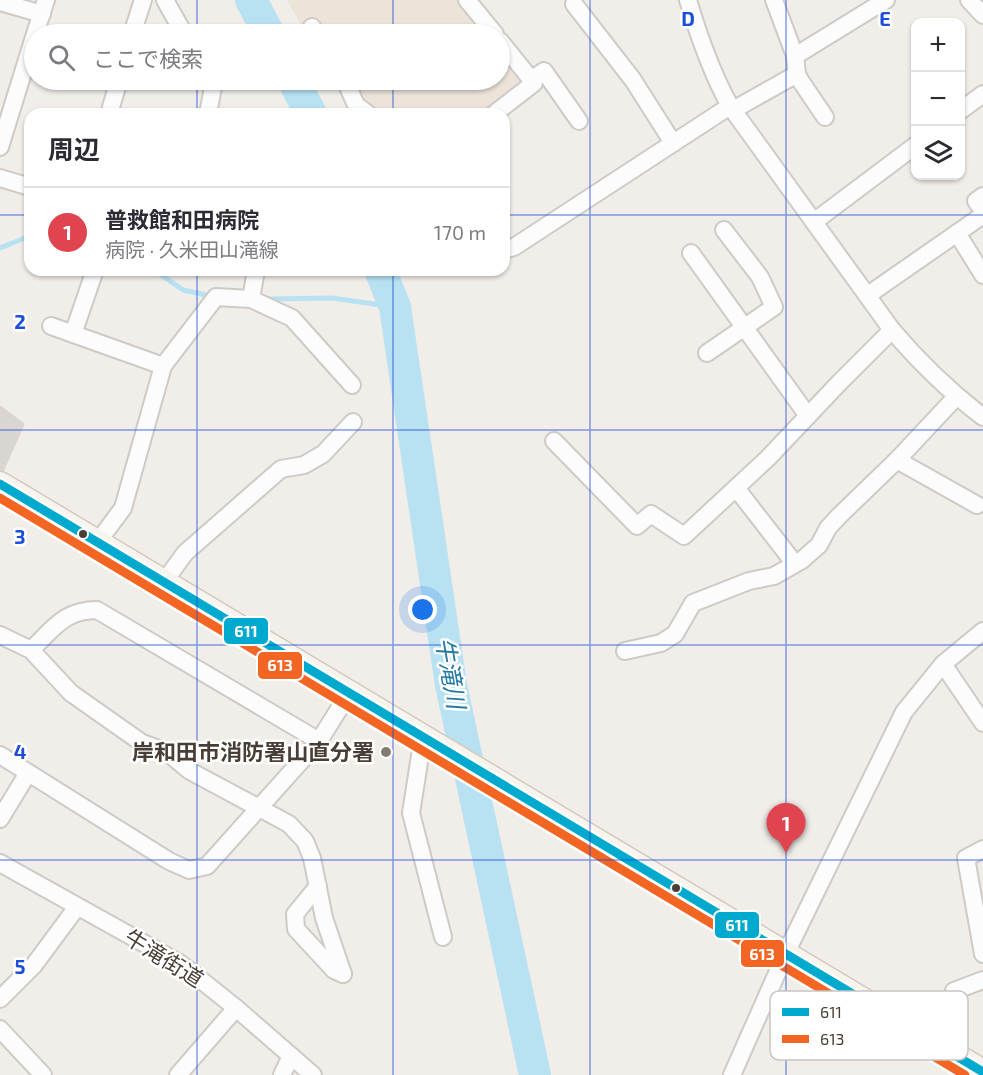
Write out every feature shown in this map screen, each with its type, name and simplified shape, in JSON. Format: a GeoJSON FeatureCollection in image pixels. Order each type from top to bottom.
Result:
{"type":"FeatureCollection","features":[{"type":"Feature","properties":{"kind":"street"},"geometry":{"type":"LineString","coordinates":[[135,24],[142,0]]}},
{"type":"Feature","properties":{"kind":"street"},"geometry":{"type":"LineString","coordinates":[[165,0],[178,24]]}},
{"type":"Feature","properties":{"kind":"street"},"geometry":{"type":"LineString","coordinates":[[467,0],[487,24]]}},
{"type":"Feature","properties":{"kind":"street"},"geometry":{"type":"LineString","coordinates":[[688,0],[699,37],[719,86],[731,108],[892,330],[920,362],[969,400],[983,417]]}},
{"type":"Feature","properties":{"kind":"street"},"geometry":{"type":"LineString","coordinates":[[774,0],[795,56],[797,74],[825,117]]}},
{"type":"Feature","properties":{"kind":"street"},"geometry":{"type":"LineString","coordinates":[[795,56],[886,0]]}},
{"type":"Feature","properties":{"kind":"street"},"geometry":{"type":"LineString","coordinates":[[969,0],[983,15]]}},
{"type":"Feature","properties":{"kind":"street"},"geometry":{"type":"LineString","coordinates":[[0,2],[44,7],[39,24]]}},
{"type":"Feature","properties":{"kind":"street"},"geometry":{"type":"LineString","coordinates":[[574,4],[633,80],[672,143]]}},
{"type":"Feature","properties":{"kind":"street"},"geometry":{"type":"LineString","coordinates":[[502,108],[534,83],[510,53]]}},
{"type":"Feature","properties":{"kind":"street"},"geometry":{"type":"LineString","coordinates":[[0,147],[24,71]]}},
{"type":"Feature","properties":{"kind":"street"},"geometry":{"type":"LineString","coordinates":[[531,80],[544,71],[579,121]]}},
{"type":"Feature","properties":{"kind":"street"},"geometry":{"type":"LineString","coordinates":[[510,248],[672,143],[731,108],[797,74]]}},
{"type":"Feature","properties":{"kind":"street"},"geometry":{"type":"LineString","coordinates":[[111,108],[116,90]]}},
{"type":"Feature","properties":{"kind":"street"},"geometry":{"type":"LineString","coordinates":[[209,108],[212,90]]}},
{"type":"Feature","properties":{"kind":"street"},"geometry":{"type":"LineString","coordinates":[[349,90],[356,105],[360,108]]}},
{"type":"Feature","properties":{"kind":"street"},"geometry":{"type":"LineString","coordinates":[[965,108],[981,100]]}},
{"type":"Feature","properties":{"kind":"street"},"geometry":{"type":"LineString","coordinates":[[815,221],[911,148]]}},
{"type":"Feature","properties":{"kind":"street"},"geometry":{"type":"LineString","coordinates":[[0,178],[24,185]]}},
{"type":"Feature","properties":{"kind":"street"},"geometry":{"type":"LineString","coordinates":[[983,196],[976,201],[983,210]]}},
{"type":"Feature","properties":{"kind":"street"},"geometry":{"type":"LineString","coordinates":[[868,295],[983,215]]}},
{"type":"Feature","properties":{"kind":"street"},"geometry":{"type":"LineString","coordinates":[[707,353],[774,307],[760,277],[724,230]]}},
{"type":"Feature","properties":{"kind":"street"},"geometry":{"type":"LineString","coordinates":[[957,233],[983,275]]}},
{"type":"Feature","properties":{"kind":"street"},"geometry":{"type":"LineString","coordinates":[[691,253],[808,416]]}},
{"type":"Feature","properties":{"kind":"street"},"geometry":{"type":"LineString","coordinates":[[73,334],[93,276]]}},
{"type":"Feature","properties":{"kind":"street"},"geometry":{"type":"LineString","coordinates":[[252,299],[255,276]]}},
{"type":"Feature","properties":{"kind":"street"},"geometry":{"type":"LineString","coordinates":[[98,543],[123,508],[163,366],[216,297],[252,299],[292,318],[352,385]]}},
{"type":"Feature","properties":{"kind":"street"},"geometry":{"type":"LineString","coordinates":[[51,326],[163,366]]}},
{"type":"Feature","properties":{"kind":"street"},"geometry":{"type":"LineString","coordinates":[[554,441],[637,526],[651,514],[684,536],[768,458],[892,330]]}},
{"type":"Feature","properties":{"kind":"street"},"geometry":{"type":"LineString","coordinates":[[625,651],[661,642],[675,634],[693,603],[749,581],[774,576],[795,564],[819,545],[828,528],[839,516],[897,460],[969,400]]}},
{"type":"Feature","properties":{"kind":"street"},"geometry":{"type":"LineString","coordinates":[[164,582],[185,553],[281,469],[304,465],[323,454],[353,422]]}},
{"type":"Feature","properties":{"kind":"street"},"geometry":{"type":"LineString","coordinates":[[897,460],[977,504]]}},
{"type":"Feature","properties":{"kind":"street"},"geometry":{"type":"LineString","coordinates":[[0,484],[848,991]]}},
{"type":"Feature","properties":{"kind":"street"},"geometry":{"type":"LineString","coordinates":[[736,488],[795,564]]}},
{"type":"Feature","properties":{"kind":"street"},"geometry":{"type":"LineString","coordinates":[[31,650],[66,615],[81,610],[97,610],[319,741]]}},
{"type":"Feature","properties":{"kind":"street"},"geometry":{"type":"LineString","coordinates":[[732,1075],[786,952],[904,712],[943,664],[983,631]]}},
{"type":"Feature","properties":{"kind":"street"},"geometry":{"type":"LineString","coordinates":[[0,635],[31,650],[71,693],[142,743],[167,752],[190,771],[289,824],[305,841],[312,858],[318,886],[324,918],[343,974],[334,970],[296,929],[295,914],[318,886]]}},
{"type":"Feature","properties":{"kind":"street"},"geometry":{"type":"LineString","coordinates":[[943,664],[983,723]]}},
{"type":"Feature","properties":{"kind":"street"},"geometry":{"type":"LineString","coordinates":[[0,755],[169,861],[189,870],[207,866],[260,809],[319,741],[349,693]]}},
{"type":"Feature","properties":{"kind":"street"},"geometry":{"type":"LineString","coordinates":[[426,739],[411,813],[443,937]]}},
{"type":"Feature","properties":{"kind":"street"},"geometry":{"type":"LineString","coordinates":[[0,819],[28,773]]}},
{"type":"Feature","properties":{"kind":"street"},"geometry":{"type":"LineString","coordinates":[[983,849],[966,858],[983,954]]}},
{"type":"Feature","properties":{"kind":"street","name":"牛滝街道"},"geometry":{"type":"LineString","coordinates":[[0,863],[182,964],[313,1075]]}},
{"type":"Feature","properties":{"kind":"street"},"geometry":{"type":"LineString","coordinates":[[0,999],[34,965],[77,907]]}},
{"type":"Feature","properties":{"kind":"street"},"geometry":{"type":"LineString","coordinates":[[954,991],[983,980]]}},
{"type":"Feature","properties":{"kind":"street"},"geometry":{"type":"LineString","coordinates":[[177,1075],[236,1008]]}},
{"type":"Feature","properties":{"kind":"street"},"geometry":{"type":"LineString","coordinates":[[0,1029],[43,1075]]}},
{"type":"Feature","properties":{"kind":"street"},"geometry":{"type":"LineString","coordinates":[[282,1075],[291,1056]]}},
{"type":"Feature","properties":{"kind":"shaded area"},"geometry":{"type":"Polygon","coordinates":[[[287,0],[458,0],[478,24],[300,24],[287,0]]]}},
{"type":"Feature","properties":{"kind":"shaded area"},"geometry":{"type":"Polygon","coordinates":[[[510,62],[520,74],[520,85],[492,108],[371,108],[356,90],[510,90],[510,62]]]}},
{"type":"Feature","properties":{"kind":"building"},"geometry":{"type":"Polygon","coordinates":[[[0,406],[24,424],[3,471],[0,470],[0,406]]]}},
{"type":"Feature","properties":{"kind":"waterway","name":"牛滝川"},"geometry":{"type":"LineString","coordinates":[[251,0],[264,24]]}},
{"type":"Feature","properties":{"kind":"waterway","name":"牛滝川"},"geometry":{"type":"LineString","coordinates":[[298,90],[308,108]]}},
{"type":"Feature","properties":{"kind":"waterway"},"geometry":{"type":"LineString","coordinates":[[0,248],[24,238]]}},
{"type":"Feature","properties":{"kind":"waterway"},"geometry":{"type":"LineString","coordinates":[[163,276],[183,290],[206,295]]}},
{"type":"Feature","properties":{"kind":"waterway","name":"牛滝川"},"geometry":{"type":"LineString","coordinates":[[382,276],[395,307],[451,685],[535,1075]]}},
{"type":"Feature","properties":{"kind":"waterway"},"geometry":{"type":"LineString","coordinates":[[269,299],[332,298],[395,307]]}},
{"type":"Feature","properties":{"kind":"transit line","name":"611"},"geometry":{"type":"LineString","coordinates":[[0,484],[848,991]]}},
{"type":"Feature","properties":{"kind":"transit line","name":"613"},"geometry":{"type":"LineString","coordinates":[[0,498],[825,991]]}},
{"type":"Feature","properties":{"kind":"transit line","name":"613"},"geometry":{"type":"LineString","coordinates":[[940,1060],[965,1075]]}},
{"type":"Feature","properties":{"kind":"transit line","name":"611"},"geometry":{"type":"LineString","coordinates":[[963,1060],[983,1072]]}},
{"type":"Feature","properties":{"kind":"place","name":"岸和田市消防署山直分署"},"geometry":{"type":"Point","coordinates":[386,752]}},
{"type":"Feature","properties":{"kind":"place","name":"普救館和田病院"},"geometry":{"type":"Point","coordinates":[786,853]}}]}
